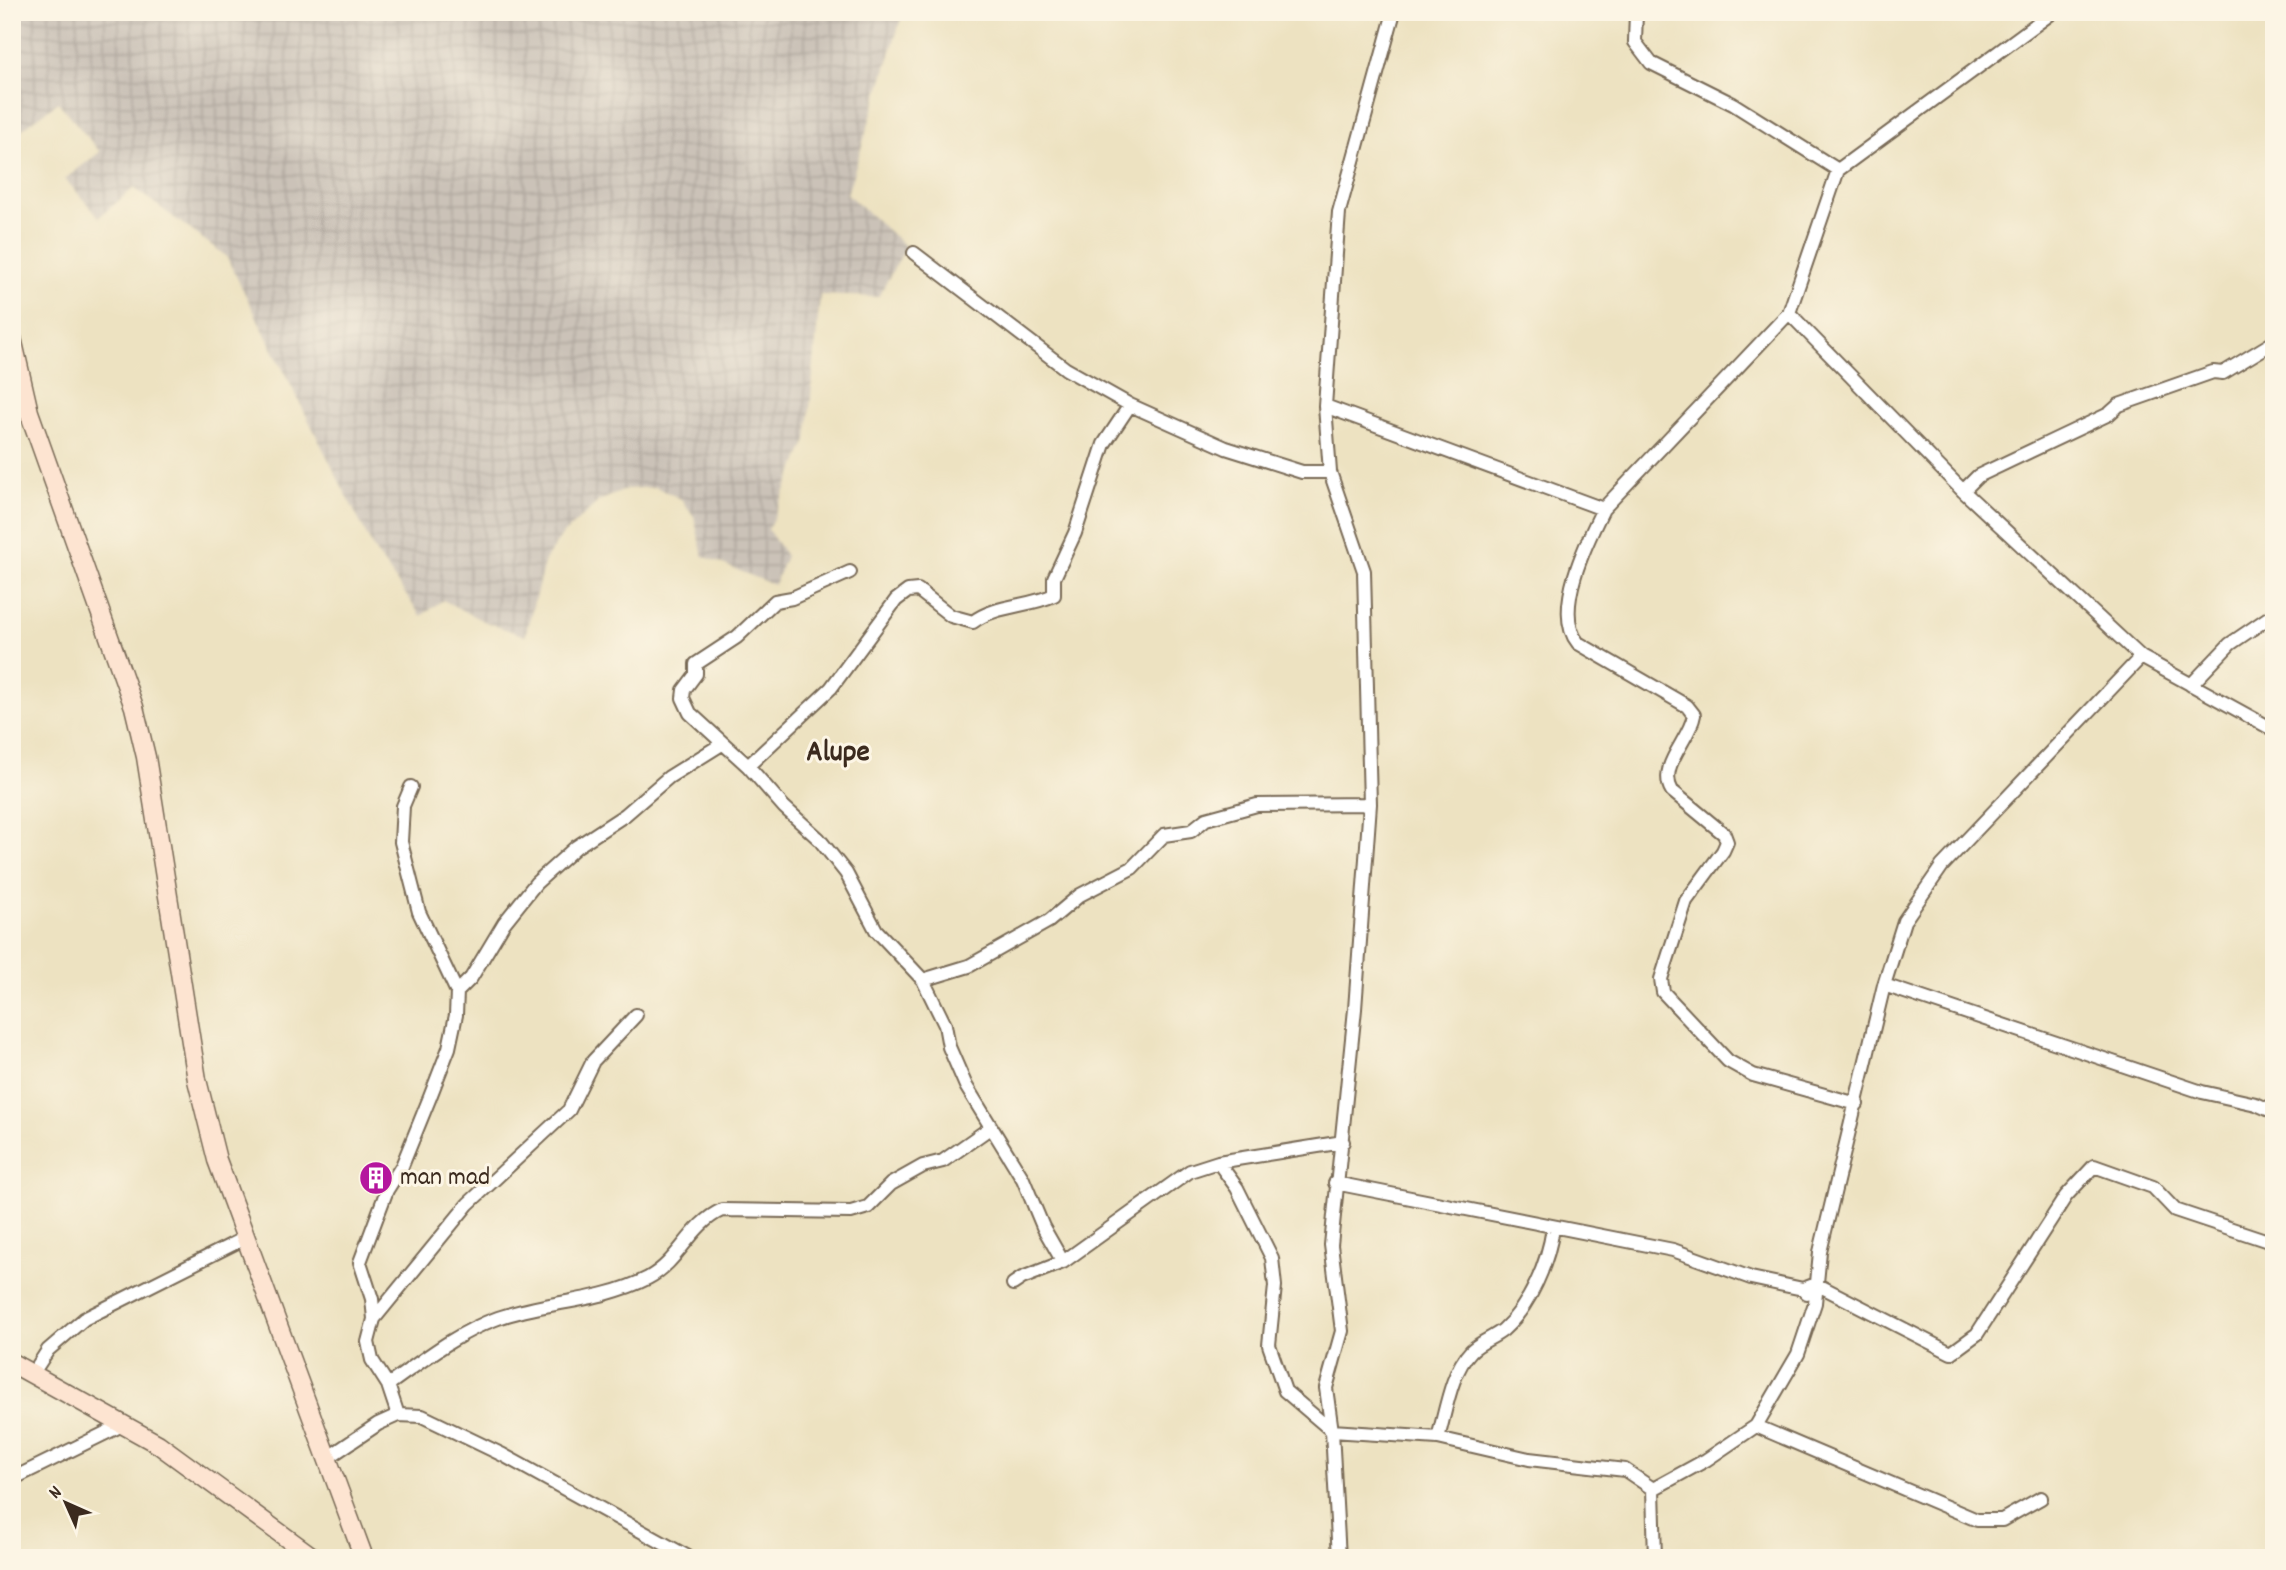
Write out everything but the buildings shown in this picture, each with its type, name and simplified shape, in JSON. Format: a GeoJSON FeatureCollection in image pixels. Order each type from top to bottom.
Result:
{"type":"FeatureCollection","features":[{"type":"Feature","properties":{"kind":"street"},"geometry":{"type":"LineString","coordinates":[[1339,1558],[1332,1431],[1326,1388],[1342,1331],[1331,1245],[1335,1184],[1343,1142],[1370,804],[1364,571],[1330,472],[1325,406],[1339,212],[1394,12]]}},
{"type":"Feature","properties":{"kind":"street"},"geometry":{"type":"LineString","coordinates":[[1636,12],[1635,42],[1651,63],[1732,104],[1838,170]]}},
{"type":"Feature","properties":{"kind":"street"},"geometry":{"type":"LineString","coordinates":[[1857,1104],[1753,1075],[1728,1061],[1663,992],[1661,979],[1686,901],[1723,852],[1727,842],[1724,834],[1672,790],[1667,782],[1667,771],[1692,725],[1694,715],[1688,706],[1578,643],[1571,634],[1567,620],[1574,580],[1586,542],[1604,509],[1789,313],[1838,170],[2053,12]]}},
{"type":"Feature","properties":{"kind":"street"},"geometry":{"type":"LineString","coordinates":[[914,253],[1066,369],[1130,405],[1238,452],[1302,472],[1330,472]]}},
{"type":"Feature","properties":{"kind":"street"},"geometry":{"type":"LineString","coordinates":[[1789,313],[1963,491],[2141,657],[2274,730]]}},
{"type":"Feature","properties":{"kind":"street"},"geometry":{"type":"LineString","coordinates":[[12,338],[29,412],[134,707],[146,757],[197,1080],[217,1160],[329,1457],[364,1558]]}},
{"type":"Feature","properties":{"kind":"street"},"geometry":{"type":"LineString","coordinates":[[1963,491],[1978,476],[2109,414],[2119,405],[2167,391],[2213,372],[2223,373],[2274,342]]}},
{"type":"Feature","properties":{"kind":"street"},"geometry":{"type":"LineString","coordinates":[[748,766],[831,688],[863,641],[896,600],[908,591],[918,590],[951,616],[973,622],[984,614],[1040,601],[1054,595],[1054,578],[1075,533],[1104,444],[1130,405]]}},
{"type":"Feature","properties":{"kind":"street"},"geometry":{"type":"LineString","coordinates":[[1325,406],[1604,509]]}},
{"type":"Feature","properties":{"kind":"street"},"geometry":{"type":"LineString","coordinates":[[850,572],[802,594],[775,601],[737,637],[696,664],[695,674],[684,690],[683,698],[690,713],[748,766],[784,807],[819,839],[846,873],[876,930],[923,980],[945,1025],[949,1047],[967,1086],[1023,1179],[1043,1227],[1063,1262]]}},
{"type":"Feature","properties":{"kind":"street"},"geometry":{"type":"LineString","coordinates":[[2191,685],[2230,644],[2274,614]]}},
{"type":"Feature","properties":{"kind":"street"},"geometry":{"type":"LineString","coordinates":[[1653,1489],[1706,1460],[1756,1426],[1798,1354],[1815,1303],[1809,1287],[1857,1104],[1884,985],[1904,921],[1942,866],[2141,657]]}},
{"type":"Feature","properties":{"kind":"street"},"geometry":{"type":"LineString","coordinates":[[457,992],[471,978],[503,923],[536,883],[576,847],[625,815],[669,777],[722,744]]}},
{"type":"Feature","properties":{"kind":"street"},"geometry":{"type":"LineString","coordinates":[[398,1415],[388,1385],[372,1360],[369,1342],[374,1319],[372,1298],[360,1262],[387,1190],[402,1166],[449,1048],[456,1015],[457,992],[419,912],[401,842],[403,806],[411,786]]}},
{"type":"Feature","properties":{"kind":"street"},"geometry":{"type":"LineString","coordinates":[[923,980],[969,965],[1049,921],[1080,895],[1132,868],[1164,835],[1191,831],[1206,819],[1257,805],[1370,804]]}},
{"type":"Feature","properties":{"kind":"street"},"geometry":{"type":"LineString","coordinates":[[1884,985],[2202,1092],[2256,1104],[2274,1112]]}},
{"type":"Feature","properties":{"kind":"street"},"geometry":{"type":"LineString","coordinates":[[374,1319],[468,1204],[569,1110],[593,1061],[636,1016]]}},
{"type":"Feature","properties":{"kind":"street"},"geometry":{"type":"LineString","coordinates":[[388,1385],[447,1344],[497,1318],[613,1292],[648,1278],[670,1263],[708,1216],[722,1210],[851,1212],[869,1207],[891,1184],[923,1166],[943,1161],[990,1128]]}},
{"type":"Feature","properties":{"kind":"street"},"geometry":{"type":"LineString","coordinates":[[1013,1284],[1063,1262],[1190,1171],[1218,1162],[1343,1142]]}},
{"type":"Feature","properties":{"kind":"street"},"geometry":{"type":"LineString","coordinates":[[1218,1162],[1237,1188],[1272,1258],[1275,1286],[1269,1345],[1285,1391],[1332,1431],[1438,1438],[1529,1459],[1625,1470],[1653,1489]]}},
{"type":"Feature","properties":{"kind":"street"},"geometry":{"type":"LineString","coordinates":[[1335,1184],[1673,1250],[1751,1278],[1809,1287],[1951,1353],[1977,1334],[2066,1196],[2094,1166],[2153,1187],[2175,1210],[2274,1243]]}},
{"type":"Feature","properties":{"kind":"street"},"geometry":{"type":"LineString","coordinates":[[1438,1438],[1461,1365],[1472,1350],[1502,1330],[1514,1317],[1545,1263],[1553,1228]]}},
{"type":"Feature","properties":{"kind":"street"},"geometry":{"type":"LineString","coordinates":[[33,1373],[48,1350],[84,1319],[245,1238]]}},
{"type":"Feature","properties":{"kind":"street"},"geometry":{"type":"LineString","coordinates":[[12,1363],[124,1424],[188,1464],[314,1558]]}},
{"type":"Feature","properties":{"kind":"street"},"geometry":{"type":"LineString","coordinates":[[329,1457],[378,1424],[398,1415],[422,1416],[503,1455],[690,1558]]}},
{"type":"Feature","properties":{"kind":"street"},"geometry":{"type":"LineString","coordinates":[[12,1479],[124,1424]]}},
{"type":"Feature","properties":{"kind":"street"},"geometry":{"type":"LineString","coordinates":[[1756,1426],[1977,1520],[2002,1520],[2041,1499]]}},
{"type":"Feature","properties":{"kind":"street"},"geometry":{"type":"LineString","coordinates":[[1653,1489],[1655,1558]]}},
{"type":"Feature","properties":{"kind":"shaded area"},"geometry":{"type":"Polygon","coordinates":[[[12,12],[903,12],[847,194],[906,247],[878,297],[820,295],[807,440],[768,530],[786,556],[774,585],[703,556],[694,516],[681,499],[656,487],[627,489],[599,501],[563,534],[545,560],[525,636],[483,621],[443,600],[421,616],[374,550],[226,256],[134,188],[99,217],[65,179],[100,152],[58,102],[12,137],[12,12]]]}},
{"type":"Feature","properties":{"kind":"place","name":"man mad"},"geometry":{"type":"Point","coordinates":[376,1178]}},
{"type":"Feature","properties":{"kind":"district","name":"Alupe"},"geometry":{"type":"Point","coordinates":[838,754]}}]}
